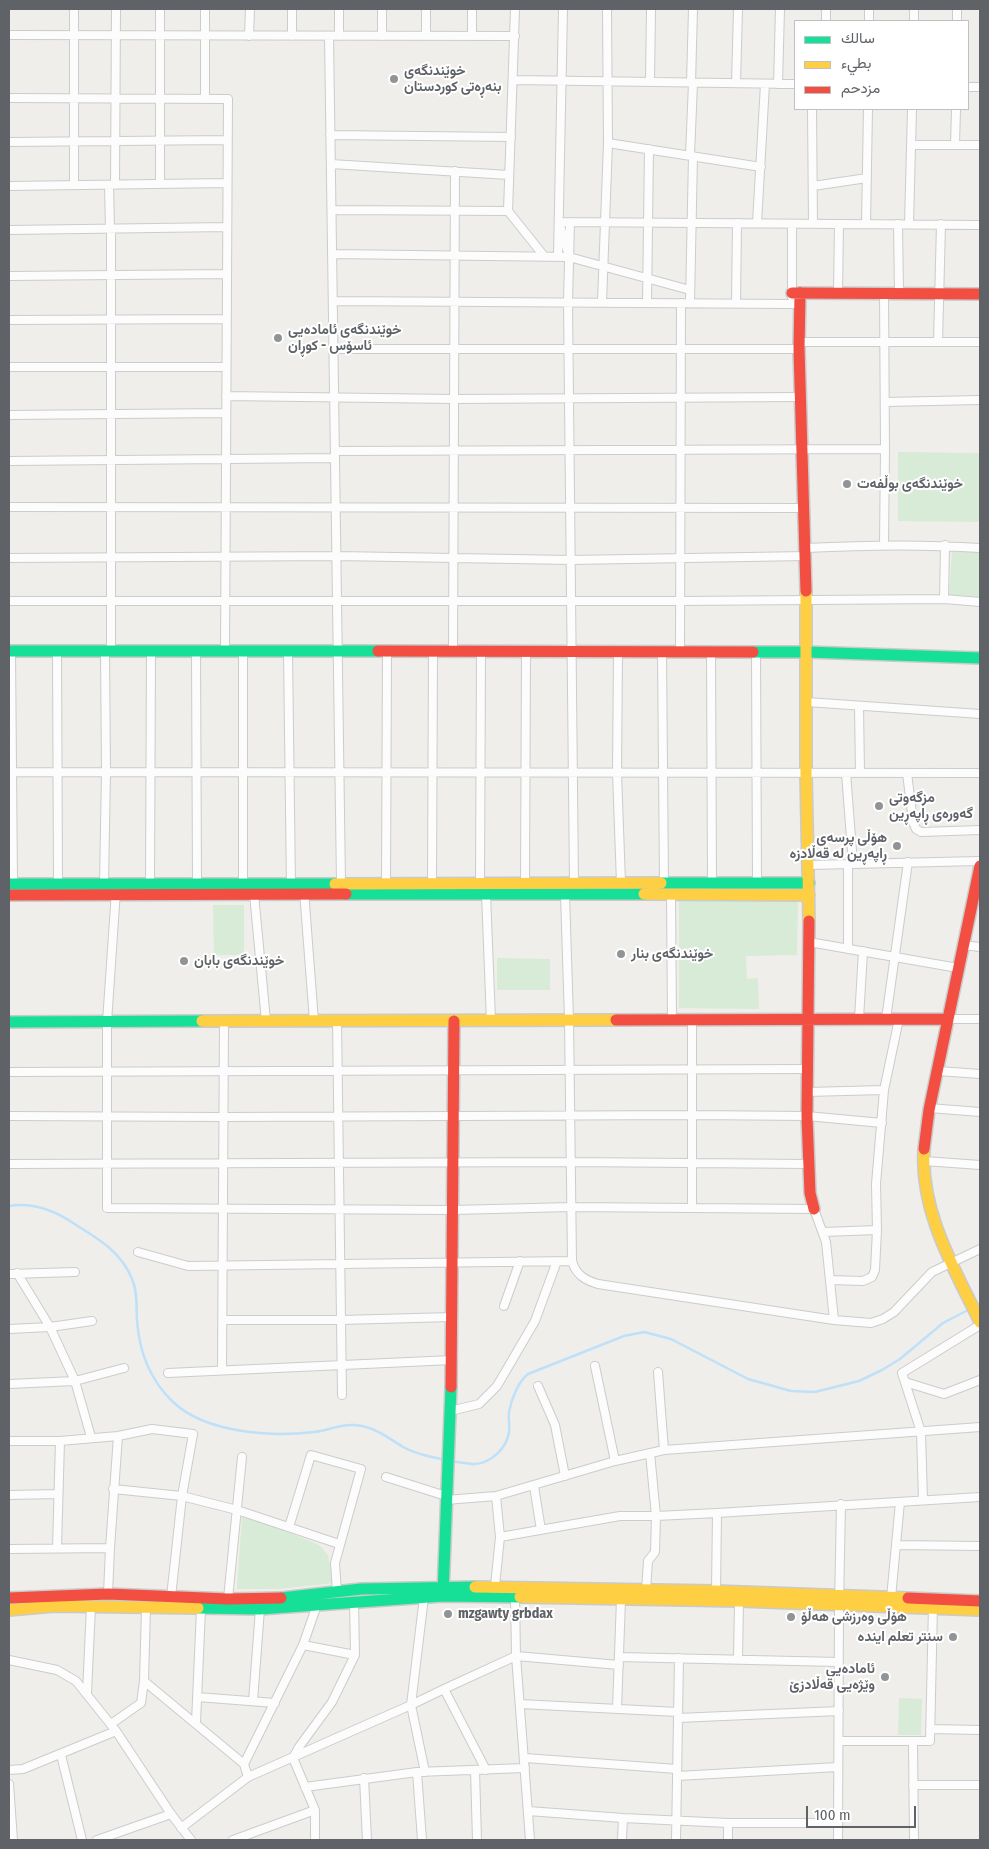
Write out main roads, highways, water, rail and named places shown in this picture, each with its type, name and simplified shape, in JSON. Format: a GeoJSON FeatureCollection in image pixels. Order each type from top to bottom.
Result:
{"type":"FeatureCollection","features":[{"type":"Feature","properties":{"kind":"waterway"},"geometry":{"type":"LineString","coordinates":[[9,1206],[27,1205],[53,1212],[93,1236],[116,1254],[128,1270],[134,1284],[138,1332],[147,1364],[152,1375],[165,1393],[173,1402],[187,1412],[221,1426],[259,1433],[314,1432],[356,1425],[368,1427],[413,1452],[446,1460]]}},
{"type":"Feature","properties":{"kind":"waterway"},"geometry":{"type":"LineString","coordinates":[[451,1461],[472,1464],[481,1463],[492,1458],[502,1449],[508,1438],[509,1412],[513,1397],[518,1386],[528,1374],[624,1336],[644,1332],[671,1339],[748,1379],[791,1391],[815,1392],[859,1381],[882,1370],[900,1359],[943,1323],[970,1309]]}},
{"type":"Feature","properties":{"kind":"place","name":"خوێندنگەی بنەڕەتی کوردستان"},"geometry":{"type":"Point","coordinates":[394,79]}},
{"type":"Feature","properties":{"kind":"place","name":"خوێندنگەی ئامادەیی ئاسۆس - کوڕان"},"geometry":{"type":"Point","coordinates":[278,338]}},
{"type":"Feature","properties":{"kind":"place","name":"خوێندنگەی بوڵفەت"},"geometry":{"type":"Point","coordinates":[847,484]}},
{"type":"Feature","properties":{"kind":"place","name":"مزگەوتی گەورەی ڕاپەڕین"},"geometry":{"type":"Point","coordinates":[879,806]}},
{"type":"Feature","properties":{"kind":"place","name":"هۆڵی پرسەی ڕاپەڕین لە قەڵادزە"},"geometry":{"type":"Point","coordinates":[897,846]}},
{"type":"Feature","properties":{"kind":"place","name":"خوێندنگەی بنار"},"geometry":{"type":"Point","coordinates":[621,954]}},
{"type":"Feature","properties":{"kind":"place","name":"خوێندنگەی بابان"},"geometry":{"type":"Point","coordinates":[184,961]}},
{"type":"Feature","properties":{"kind":"place","name":"mzgawty grbdax"},"geometry":{"type":"Point","coordinates":[448,1614]}},
{"type":"Feature","properties":{"kind":"place","name":"ھۆڵی وەرزشی ھەڵۆ"},"geometry":{"type":"Point","coordinates":[791,1617]}},
{"type":"Feature","properties":{"kind":"place","name":"سنتر تعلم اينده"},"geometry":{"type":"Point","coordinates":[953,1637]}},
{"type":"Feature","properties":{"kind":"place","name":"ئامادەیی وێژەیی قەڵادزێ"},"geometry":{"type":"Point","coordinates":[885,1677]}}]}
